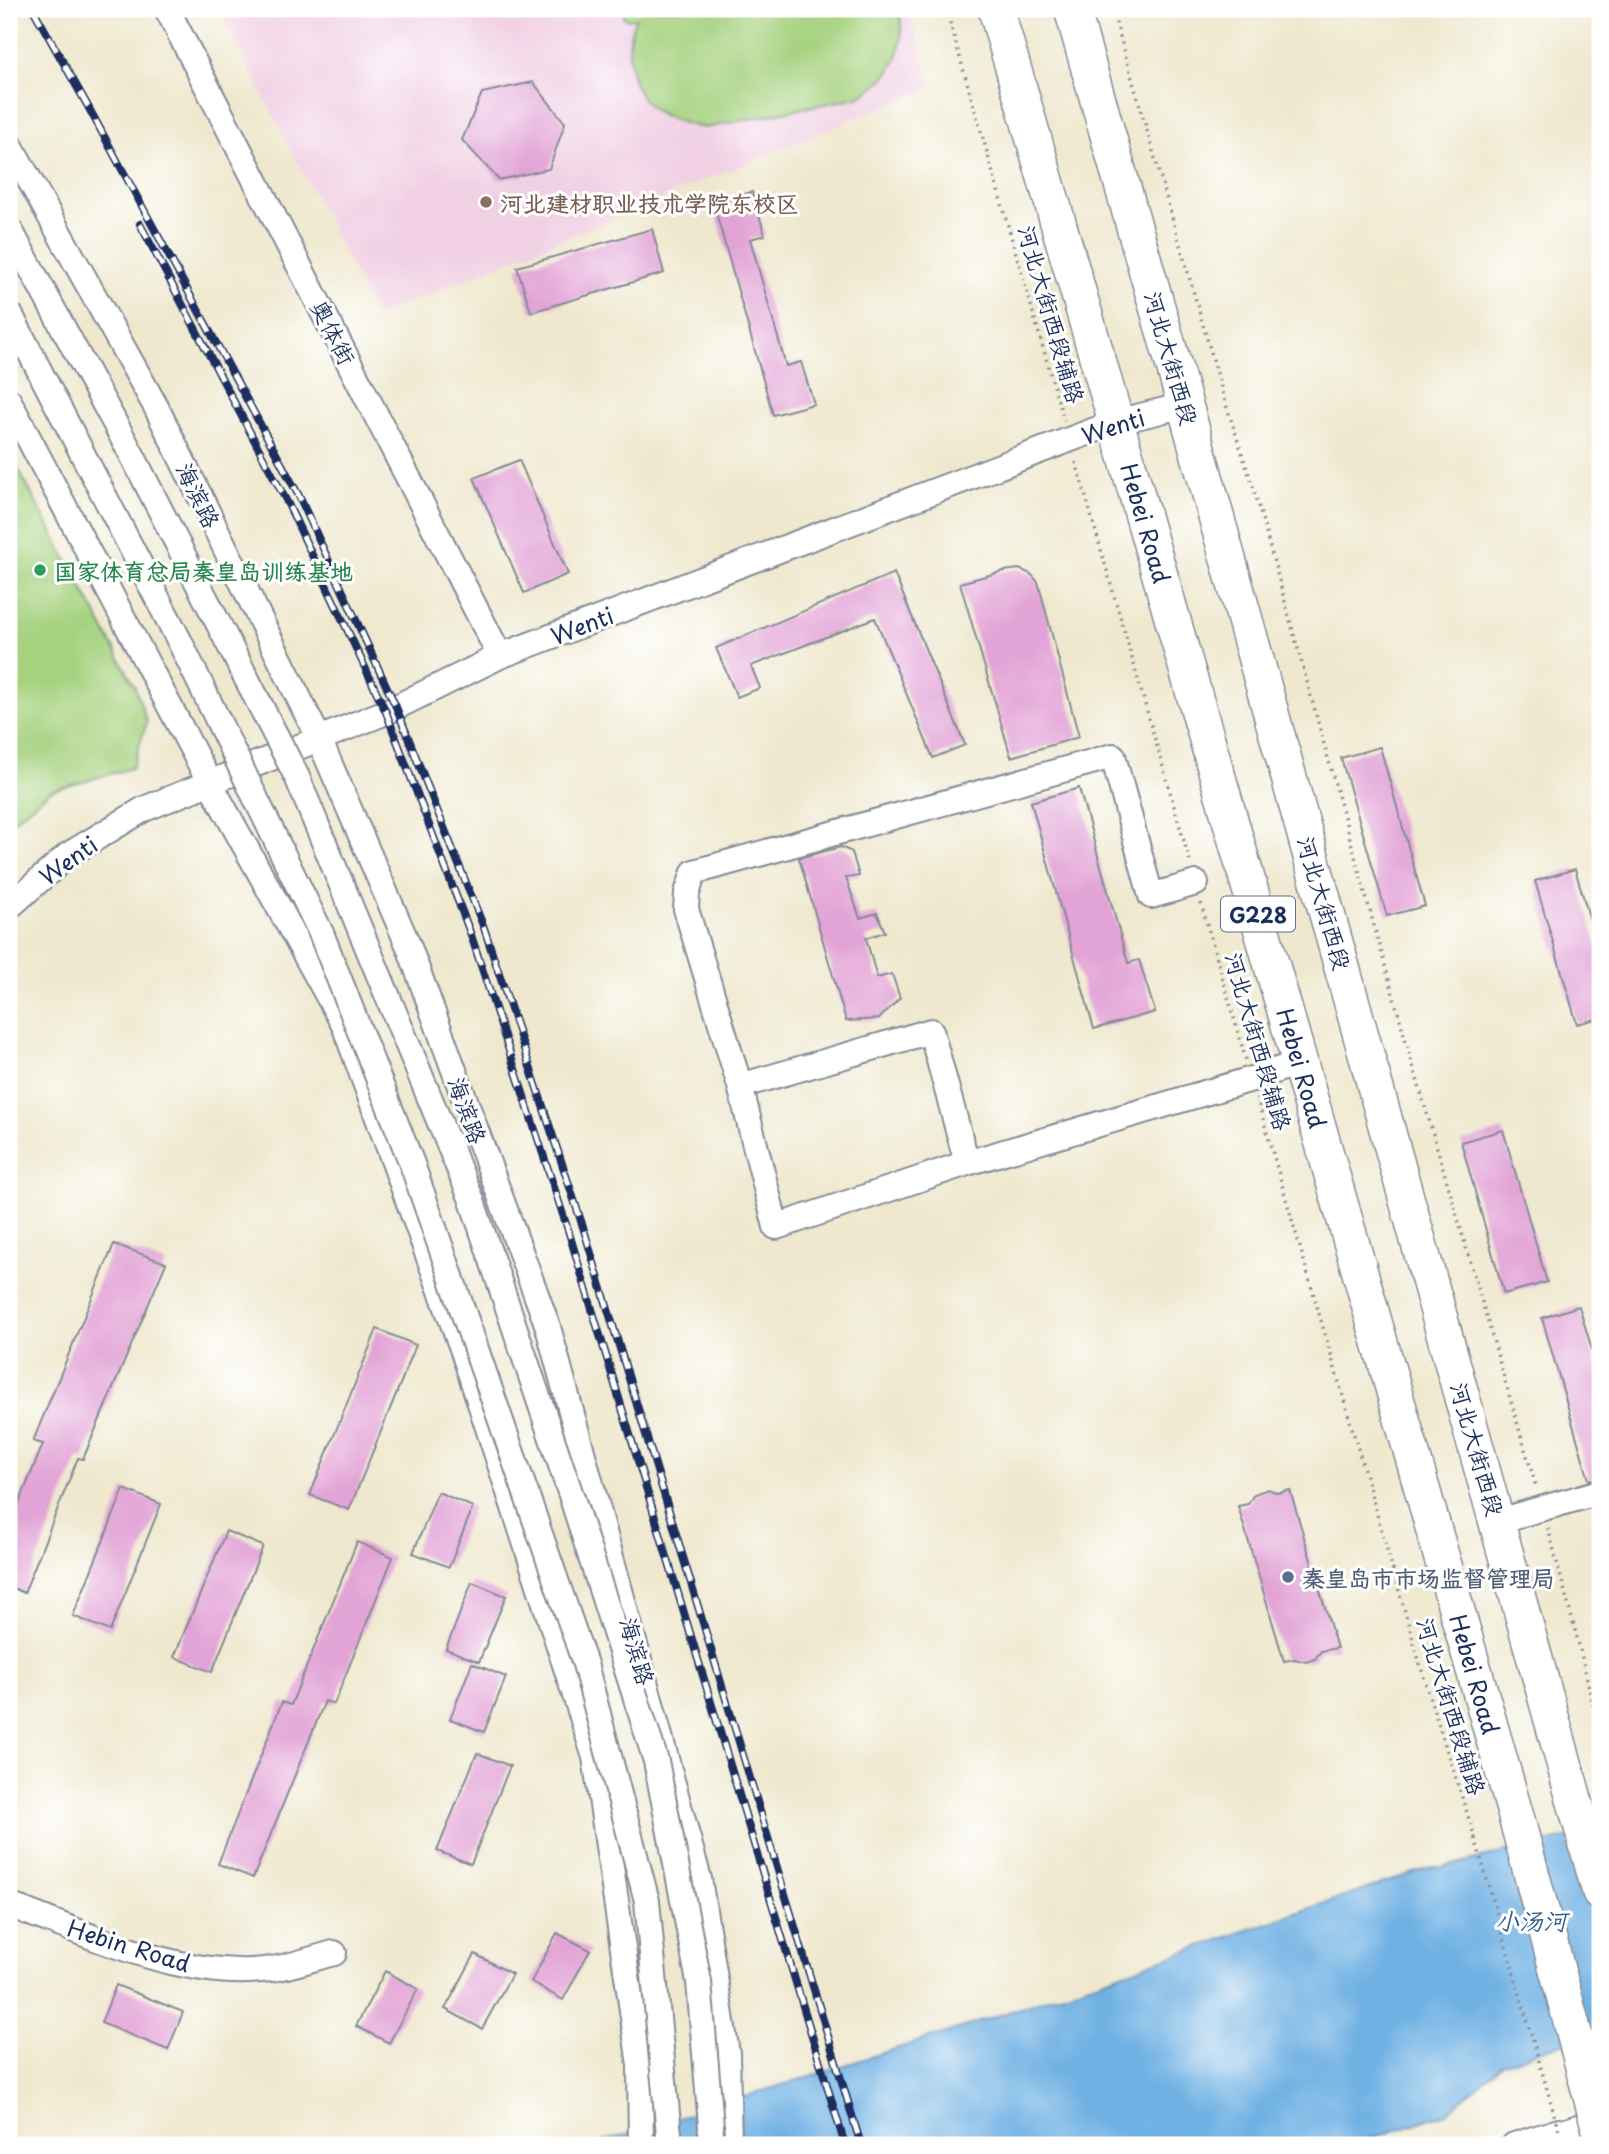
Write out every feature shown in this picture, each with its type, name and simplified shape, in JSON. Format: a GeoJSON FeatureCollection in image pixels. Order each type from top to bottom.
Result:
{"type":"FeatureCollection","features":[{"type":"Feature","properties":{"kind":"highway","name":"Hebei Road"},"geometry":{"type":"LineString","coordinates":[[996,9],[1517,1820],[1600,2130]]}},
{"type":"Feature","properties":{"kind":"highway","name":"河北大街西段"},"geometry":{"type":"LineString","coordinates":[[1072,9],[1600,1892]]}},
{"type":"Feature","properties":{"kind":"street","name":"奥体街"},"geometry":{"type":"LineString","coordinates":[[167,9],[500,656]]}},
{"type":"Feature","properties":{"kind":"street","name":"海滨路"},"geometry":{"type":"LineString","coordinates":[[9,143],[156,407],[319,739],[409,947],[548,1327],[699,1879],[727,2053],[729,2145]]}},
{"type":"Feature","properties":{"kind":"street","name":"海滨路"},"geometry":{"type":"LineString","coordinates":[[9,228],[131,453],[297,777],[471,1198],[572,1498],[656,1761],[699,1982],[711,2126],[710,2145]]}},
{"type":"Feature","properties":{"kind":"street"},"geometry":{"type":"LineString","coordinates":[[9,312],[180,642],[321,933],[412,1164],[585,1664],[647,1901],[670,2145]]}},
{"type":"Feature","properties":{"kind":"street"},"geometry":{"type":"LineString","coordinates":[[9,401],[209,783],[344,1025],[464,1354],[595,1757],[640,2065],[641,2145]]}},
{"type":"Feature","properties":{"kind":"street","name":"Wenti"},"geometry":{"type":"LineString","coordinates":[[9,907],[79,848],[144,809],[386,712],[500,656],[1116,422],[1185,405]]}},
{"type":"Feature","properties":{"kind":"street"},"geometry":{"type":"LineString","coordinates":[[1196,883],[1151,895],[1113,756],[694,873],[687,893],[687,909],[740,1086],[776,1227],[967,1163],[1252,1079],[1300,1062]]}},
{"type":"Feature","properties":{"kind":"street"},"geometry":{"type":"LineString","coordinates":[[740,1086],[930,1031],[967,1163]]}},
{"type":"Feature","properties":{"kind":"street"},"geometry":{"type":"LineString","coordinates":[[1498,1521],[1600,1492]]}},
{"type":"Feature","properties":{"kind":"street","name":"Hebin Road"},"geometry":{"type":"LineString","coordinates":[[9,1905],[120,1946],[192,1966],[231,1971],[272,1969],[334,1953]]}},
{"type":"Feature","properties":{"kind":"street"},"geometry":{"type":"LineString","coordinates":[[1514,2145],[1556,2140],[1563,2132],[1600,2120]]}},
{"type":"Feature","properties":{"kind":"path","name":"河北大街西段辅路"},"geometry":{"type":"LineString","coordinates":[[946,9],[1429,1695],[1475,1838],[1556,2140]]}},
{"type":"Feature","properties":{"kind":"path"},"geometry":{"type":"LineString","coordinates":[[1112,9],[1225,401],[1255,493],[1405,1038],[1542,1508],[1600,1736]]}},
{"type":"Feature","properties":{"kind":"shaded area","name":"河北建材职业技术学院东校区"},"geometry":{"type":"Polygon","coordinates":[[[219,9],[908,9],[931,87],[376,316],[219,9]]]}},
{"type":"Feature","properties":{"kind":"green space"},"geometry":{"type":"Polygon","coordinates":[[[622,9],[899,9],[901,37],[899,50],[889,71],[881,81],[858,97],[705,128],[664,116],[645,101],[633,77],[630,61],[630,39],[636,18],[625,19],[622,9]]]}},
{"type":"Feature","properties":{"kind":"green space","name":"国家体育总局秦皇岛训练基地"},"geometry":{"type":"Polygon","coordinates":[[[9,452],[135,687],[147,722],[132,768],[50,791],[9,824],[9,452]]]}},
{"type":"Feature","properties":{"kind":"water","name":"小汤河"},"geometry":{"type":"Polygon","coordinates":[[[1600,1830],[1600,2030],[1502,2064],[1447,2113],[1351,2145],[594,2145],[967,2026],[1431,1867],[1443,1867],[1600,1830]]]}},
{"type":"Feature","properties":{"kind":"building"},"geometry":{"type":"Polygon","coordinates":[[[533,82],[565,123],[549,169],[499,180],[462,140],[482,93],[533,82]]]}},
{"type":"Feature","properties":{"kind":"building"},"geometry":{"type":"Polygon","coordinates":[[[752,192],[765,235],[750,239],[786,366],[801,362],[814,404],[773,415],[713,202],[752,192]]]}},
{"type":"Feature","properties":{"kind":"building"},"geometry":{"type":"Polygon","coordinates":[[[652,229],[664,273],[531,312],[517,267],[652,229]]]}},
{"type":"Feature","properties":{"kind":"building"},"geometry":{"type":"Polygon","coordinates":[[[519,460],[568,574],[524,593],[474,478],[519,460]]]}},
{"type":"Feature","properties":{"kind":"building"},"geometry":{"type":"Polygon","coordinates":[[[1019,569],[1031,574],[1038,582],[1079,737],[1011,757],[960,583],[1019,569]]]}},
{"type":"Feature","properties":{"kind":"building"},"geometry":{"type":"Polygon","coordinates":[[[894,573],[965,745],[933,758],[875,618],[751,666],[760,688],[737,697],[716,648],[894,573]]]}},
{"type":"Feature","properties":{"kind":"building"},"geometry":{"type":"Polygon","coordinates":[[[1380,747],[1425,906],[1387,916],[1341,758],[1380,747]]]}},
{"type":"Feature","properties":{"kind":"building"},"geometry":{"type":"Polygon","coordinates":[[[1079,788],[1128,963],[1139,960],[1155,1012],[1094,1029],[1031,802],[1079,788]]]}},
{"type":"Feature","properties":{"kind":"building"},"geometry":{"type":"Polygon","coordinates":[[[841,847],[852,852],[859,876],[846,878],[860,918],[877,913],[885,932],[866,938],[877,978],[892,974],[900,998],[879,1019],[846,1021],[799,858],[841,847]]]}},
{"type":"Feature","properties":{"kind":"building"},"geometry":{"type":"Polygon","coordinates":[[[1575,869],[1600,954],[1600,1018],[1577,1024],[1535,881],[1575,869]]]}},
{"type":"Feature","properties":{"kind":"building"},"geometry":{"type":"Polygon","coordinates":[[[1503,1130],[1547,1282],[1504,1294],[1461,1142],[1503,1130]]]}},
{"type":"Feature","properties":{"kind":"building"},"geometry":{"type":"Polygon","coordinates":[[[114,1244],[166,1263],[83,1459],[78,1458],[24,1593],[9,1586],[9,1528],[43,1444],[33,1441],[114,1244]]]}},
{"type":"Feature","properties":{"kind":"building"},"geometry":{"type":"Polygon","coordinates":[[[1579,1306],[1600,1377],[1600,1478],[1589,1480],[1542,1318],[1579,1306]]]}},
{"type":"Feature","properties":{"kind":"building"},"geometry":{"type":"Polygon","coordinates":[[[377,1329],[416,1345],[349,1510],[310,1495],[377,1329]]]}},
{"type":"Feature","properties":{"kind":"building"},"geometry":{"type":"Polygon","coordinates":[[[124,1489],[161,1504],[110,1631],[73,1616],[124,1489]]]}},
{"type":"Feature","properties":{"kind":"building","name":"秦皇岛市市场监督管理局"},"geometry":{"type":"Polygon","coordinates":[[[1268,1489],[1278,1493],[1290,1490],[1337,1648],[1321,1651],[1315,1659],[1306,1662],[1295,1659],[1284,1661],[1238,1506],[1248,1504],[1254,1494],[1268,1489]]]}},
{"type":"Feature","properties":{"kind":"building"},"geometry":{"type":"Polygon","coordinates":[[[438,1492],[473,1507],[449,1567],[413,1553],[438,1492]]]}},
{"type":"Feature","properties":{"kind":"building"},"geometry":{"type":"Polygon","coordinates":[[[226,1531],[263,1546],[212,1672],[174,1657],[226,1531]]]}},
{"type":"Feature","properties":{"kind":"building"},"geometry":{"type":"Polygon","coordinates":[[[357,1542],[393,1557],[334,1704],[325,1701],[253,1878],[218,1864],[282,1702],[291,1705],[357,1542]]]}},
{"type":"Feature","properties":{"kind":"building"},"geometry":{"type":"Polygon","coordinates":[[[472,1582],[506,1596],[479,1662],[446,1649],[472,1582]]]}},
{"type":"Feature","properties":{"kind":"building"},"geometry":{"type":"Polygon","coordinates":[[[472,1663],[506,1677],[484,1732],[450,1719],[472,1663]]]}},
{"type":"Feature","properties":{"kind":"building"},"geometry":{"type":"Polygon","coordinates":[[[477,1753],[510,1766],[471,1864],[437,1851],[477,1753]]]}},
{"type":"Feature","properties":{"kind":"building"},"geometry":{"type":"Polygon","coordinates":[[[557,1933],[590,1950],[563,2000],[531,1982],[557,1933]]]}},
{"type":"Feature","properties":{"kind":"building"},"geometry":{"type":"Polygon","coordinates":[[[475,1954],[512,1974],[482,2029],[445,2009],[475,1954]]]}},
{"type":"Feature","properties":{"kind":"building"},"geometry":{"type":"Polygon","coordinates":[[[385,1971],[418,1989],[389,2043],[356,2026],[385,1971]]]}},
{"type":"Feature","properties":{"kind":"building"},"geometry":{"type":"Polygon","coordinates":[[[116,1985],[183,2012],[168,2050],[101,2023],[116,1985]]]}},
{"type":"Feature","properties":{"kind":"railway"},"geometry":{"type":"LineString","coordinates":[[33,9],[299,496],[396,707],[484,928],[584,1230],[861,2145]]}},
{"type":"Feature","properties":{"kind":"railway"},"geometry":{"type":"LineString","coordinates":[[140,224],[287,502],[386,712],[471,935],[569,1233],[845,2145]]}},
{"type":"Feature","properties":{"kind":"place","name":"河北建材职业技术学院东校区"},"geometry":{"type":"Point","coordinates":[486,202]}},
{"type":"Feature","properties":{"kind":"place","name":"国家体育总局秦皇岛训练基地"},"geometry":{"type":"Point","coordinates":[40,570]}},
{"type":"Feature","properties":{"kind":"place","name":"秦皇岛市市场监督管理局"},"geometry":{"type":"Point","coordinates":[1288,1577]}}]}
